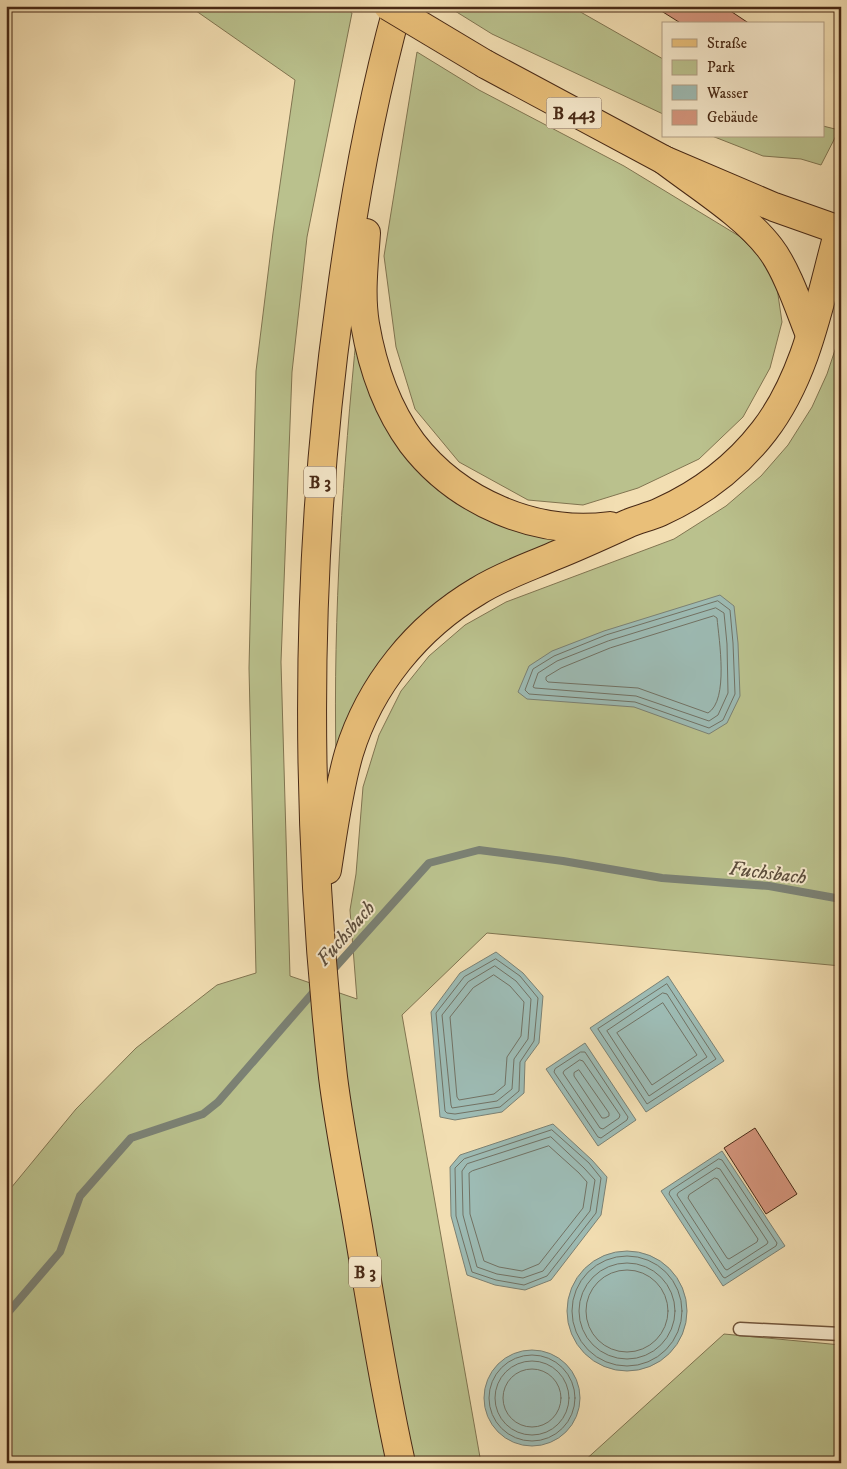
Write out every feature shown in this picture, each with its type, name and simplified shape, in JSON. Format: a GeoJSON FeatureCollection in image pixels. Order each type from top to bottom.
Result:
{"type":"FeatureCollection","features":[{"type":"Feature","properties":{"kind":"main road","name":"B 443"},"geometry":{"type":"LineString","coordinates":[[388,6],[485,64],[664,160],[774,208],[839,230],[810,336]]}},
{"type":"Feature","properties":{"kind":"main road","name":"B 3"},"geometry":{"type":"LineString","coordinates":[[398,6],[386,50],[364,154],[346,258],[332,362],[321,467],[314,572],[311,688],[313,822],[319,931],[334,1081],[388,1405],[401,1463]]}},
{"type":"Feature","properties":{"kind":"main road"},"geometry":{"type":"LineString","coordinates":[[386,50],[368,207],[362,291],[365,324],[386,398],[398,421],[430,463],[470,495],[494,508],[546,525],[574,528],[628,523]]}},
{"type":"Feature","properties":{"kind":"main road"},"geometry":{"type":"LineString","coordinates":[[319,931],[342,784],[349,753],[360,723],[374,695],[412,644],[432,624],[479,590],[504,577],[598,539],[628,523],[660,512],[689,497],[717,478],[742,456],[764,431],[792,386],[810,336],[790,286],[772,250],[753,227],[664,160]]}},
{"type":"Feature","properties":{"kind":"lane"},"geometry":{"type":"LineString","coordinates":[[740,1329],[841,1334]]}},
{"type":"Feature","properties":{"kind":"green space"},"geometry":{"type":"Polygon","coordinates":[[[189,6],[342,6],[352,13],[307,237],[292,372],[281,662],[290,976],[357,999],[350,910],[356,874],[363,787],[379,735],[401,691],[429,656],[465,625],[506,602],[674,539],[726,506],[761,476],[788,445],[812,407],[827,374],[841,332],[841,966],[487,933],[402,1015],[481,1463],[6,1463],[6,1194],[76,1109],[136,1048],[217,985],[256,973],[249,668],[256,371],[295,80],[189,6]]]}},
{"type":"Feature","properties":{"kind":"green space"},"geometry":{"type":"Polygon","coordinates":[[[447,6],[570,6],[662,58],[662,114],[492,34],[447,6]]]}},
{"type":"Feature","properties":{"kind":"green space"},"geometry":{"type":"Polygon","coordinates":[[[417,52],[479,90],[624,166],[739,236],[758,255],[776,281],[782,322],[770,368],[743,417],[699,459],[638,488],[583,505],[528,500],[459,462],[415,409],[396,347],[384,256],[417,52]]]}},
{"type":"Feature","properties":{"kind":"green space"},"geometry":{"type":"Polygon","coordinates":[[[824,126],[839,130],[821,165],[801,159],[763,156],[717,138],[824,138],[824,126]]]}},
{"type":"Feature","properties":{"kind":"green space"},"geometry":{"type":"Polygon","coordinates":[[[357,329],[387,428],[406,458],[427,481],[453,501],[488,519],[532,535],[571,535],[445,597],[406,631],[374,670],[347,720],[336,757],[336,649],[340,542],[357,329]]]}},
{"type":"Feature","properties":{"kind":"green space"},"geometry":{"type":"Polygon","coordinates":[[[724,1334],[841,1345],[841,1463],[582,1463],[724,1334]]]}},
{"type":"Feature","properties":{"kind":"water"},"geometry":{"type":"Polygon","coordinates":[[[720,595],[734,606],[738,643],[740,696],[727,723],[709,734],[634,707],[527,699],[518,692],[529,666],[552,651],[604,631],[720,595]]]}},
{"type":"Feature","properties":{"kind":"water"},"geometry":{"type":"Polygon","coordinates":[[[496,952],[523,973],[543,996],[539,1043],[525,1062],[524,1093],[502,1112],[455,1120],[440,1117],[431,1012],[460,973],[496,952]]]}},
{"type":"Feature","properties":{"kind":"water"},"geometry":{"type":"Polygon","coordinates":[[[668,976],[724,1061],[646,1112],[590,1028],[668,976]]]}},
{"type":"Feature","properties":{"kind":"water"},"geometry":{"type":"Polygon","coordinates":[[[585,1043],[636,1120],[598,1146],[546,1069],[585,1043]]]}},
{"type":"Feature","properties":{"kind":"water"},"geometry":{"type":"Polygon","coordinates":[[[553,1124],[592,1160],[607,1177],[601,1215],[551,1280],[525,1290],[495,1285],[467,1275],[451,1216],[450,1167],[460,1155],[553,1124]]]}},
{"type":"Feature","properties":{"kind":"water"},"geometry":{"type":"Polygon","coordinates":[[[722,1151],[785,1246],[723,1286],[661,1191],[722,1151]]]}},
{"type":"Feature","properties":{"kind":"water"},"geometry":{"type":"Polygon","coordinates":[[[627,1251],[639,1252],[650,1256],[660,1261],[669,1269],[677,1278],[682,1288],[686,1299],[686,1323],[682,1334],[677,1344],[669,1353],[660,1361],[650,1366],[639,1370],[627,1371],[615,1370],[604,1366],[594,1361],[585,1353],[577,1344],[572,1334],[568,1323],[567,1311],[568,1299],[572,1288],[577,1278],[585,1269],[594,1261],[604,1256],[615,1252],[627,1251]]]}},
{"type":"Feature","properties":{"kind":"water"},"geometry":{"type":"Polygon","coordinates":[[[532,1350],[550,1354],[566,1364],[576,1380],[580,1398],[576,1416],[566,1432],[550,1442],[532,1446],[514,1442],[498,1432],[488,1416],[484,1398],[488,1380],[498,1364],[514,1354],[532,1350]]]}},
{"type":"Feature","properties":{"kind":"building"},"geometry":{"type":"Polygon","coordinates":[[[723,6],[747,22],[679,22],[655,7],[723,6]]]}},
{"type":"Feature","properties":{"kind":"building"},"geometry":{"type":"Polygon","coordinates":[[[755,1128],[797,1194],[766,1214],[724,1148],[755,1128]]]}},
{"type":"Feature","properties":{"kind":"waterway","name":"Fuchsbach"},"geometry":{"type":"LineString","coordinates":[[330,973],[429,863],[479,850],[563,861],[662,878],[769,886],[841,899]]}},
{"type":"Feature","properties":{"kind":"waterway","name":"Fuchsbach"},"geometry":{"type":"LineString","coordinates":[[6,1315],[60,1252],[80,1196],[131,1138],[203,1114],[218,1102],[317,988]]}}]}
